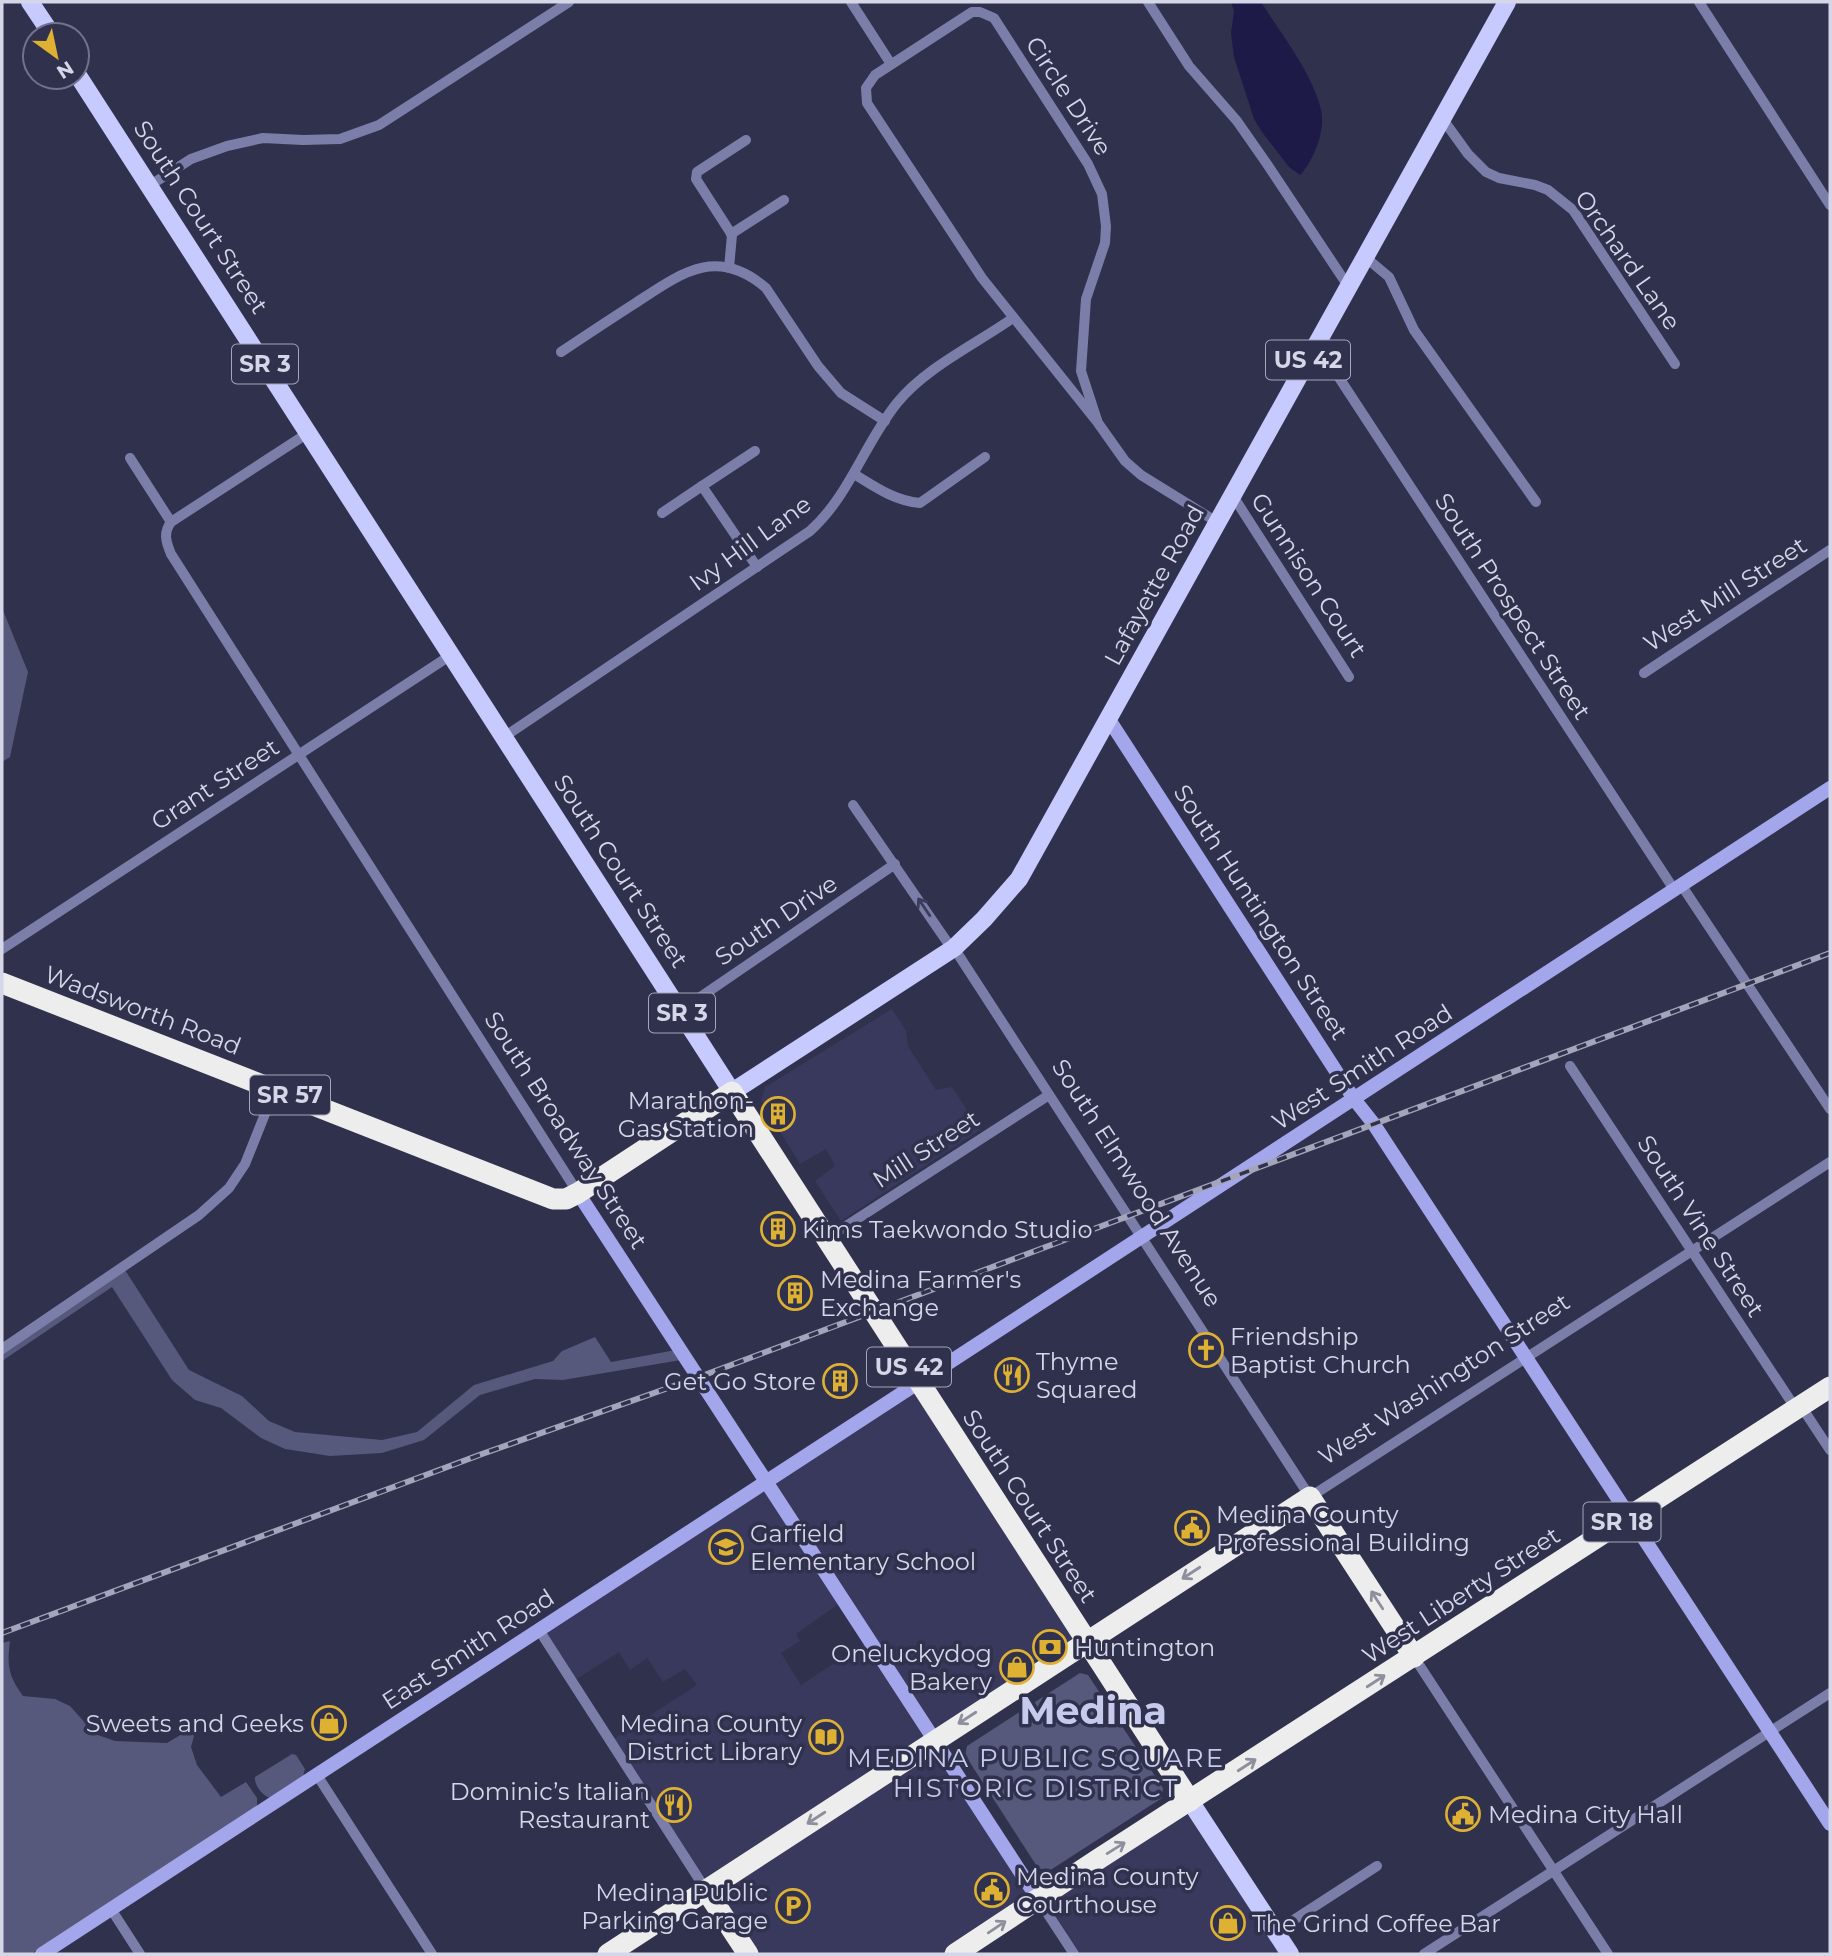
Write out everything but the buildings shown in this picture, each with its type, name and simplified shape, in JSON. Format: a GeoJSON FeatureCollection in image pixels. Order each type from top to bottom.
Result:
{"type":"FeatureCollection","features":[{"type":"Feature","properties":{"kind":"highway","name":"Wadsworth Road"},"geometry":{"type":"LineString","coordinates":[[2,983],[553,1199],[566,1199],[578,1193]]}},
{"type":"Feature","properties":{"kind":"highway"},"geometry":{"type":"LineString","coordinates":[[578,1193],[732,1092]]}},
{"type":"Feature","properties":{"kind":"highway","name":"South Court Street"},"geometry":{"type":"LineString","coordinates":[[732,1092],[1190,1801]]}},
{"type":"Feature","properties":{"kind":"highway","name":"West Liberty Street"},"geometry":{"type":"LineString","coordinates":[[955,1954],[1830,1387]]}},
{"type":"Feature","properties":{"kind":"highway","name":"West Washington Street"},"geometry":{"type":"LineString","coordinates":[[608,1954],[1310,1497]]}},
{"type":"Feature","properties":{"kind":"highway","name":"South Elmwood Avenue"},"geometry":{"type":"LineString","coordinates":[[1310,1497],[1414,1657]]}},
{"type":"Feature","properties":{"kind":"highway"},"geometry":{"type":"LineString","coordinates":[[706,1890],[748,1954]]}},
{"type":"Feature","properties":{"kind":"main road"},"geometry":{"type":"LineString","coordinates":[[30,2],[43,21]]}},
{"type":"Feature","properties":{"kind":"main road","name":"Lafayette Road"},"geometry":{"type":"LineString","coordinates":[[732,1092],[953,948],[984,919],[1018,879],[1507,2]]}},
{"type":"Feature","properties":{"kind":"main road","name":"South Court Street"},"geometry":{"type":"LineString","coordinates":[[88,91],[732,1092]]}},
{"type":"Feature","properties":{"kind":"main road","name":"US 42"},"geometry":{"type":"LineString","coordinates":[[1190,1801],[1290,1954]]}},
{"type":"Feature","properties":{"kind":"street"},"geometry":{"type":"LineString","coordinates":[[149,186],[191,159],[227,146],[262,138],[303,141],[340,139],[379,125],[569,2]]}},
{"type":"Feature","properties":{"kind":"street"},"geometry":{"type":"LineString","coordinates":[[851,2],[891,64]]}},
{"type":"Feature","properties":{"kind":"street"},"geometry":{"type":"LineString","coordinates":[[1148,2],[1189,66],[1237,121],[1348,286]]}},
{"type":"Feature","properties":{"kind":"street"},"geometry":{"type":"LineString","coordinates":[[1699,2],[1830,205]]}},
{"type":"Feature","properties":{"kind":"street","name":"Circle Drive"},"geometry":{"type":"LineString","coordinates":[[1098,423],[1081,371],[1086,299],[1105,243],[1102,194],[1088,164],[993,18],[987,14],[972,12],[869,81],[865,95],[867,103],[982,278],[1098,423],[1125,461],[1141,475],[1217,522]]}},
{"type":"Feature","properties":{"kind":"street","name":"Orchard Lane"},"geometry":{"type":"LineString","coordinates":[[1442,118],[1468,154],[1486,172],[1499,178],[1548,190],[1573,210],[1675,364]]}},
{"type":"Feature","properties":{"kind":"street"},"geometry":{"type":"LineString","coordinates":[[729,268],[731,234],[696,179],[697,172],[746,140]]}},
{"type":"Feature","properties":{"kind":"street"},"geometry":{"type":"LineString","coordinates":[[731,234],[784,200]]}},
{"type":"Feature","properties":{"kind":"street"},"geometry":{"type":"LineString","coordinates":[[1364,256],[1388,277],[1414,330],[1536,502]]}},
{"type":"Feature","properties":{"kind":"street"},"geometry":{"type":"LineString","coordinates":[[561,352],[680,274],[705,266],[729,268],[744,273],[766,288],[825,375],[841,393],[885,421]]}},
{"type":"Feature","properties":{"kind":"street","name":"Ivy Hill Lane"},"geometry":{"type":"LineString","coordinates":[[504,737],[810,531],[838,501],[895,405],[919,381],[1013,318]]}},
{"type":"Feature","properties":{"kind":"street","name":"South Prospect Street"},"geometry":{"type":"LineString","coordinates":[[1317,344],[1679,888],[1830,1109]]}},
{"type":"Feature","properties":{"kind":"street"},"geometry":{"type":"LineString","coordinates":[[130,458],[171,522],[308,433]]}},
{"type":"Feature","properties":{"kind":"street"},"geometry":{"type":"LineString","coordinates":[[662,513],[755,451]]}},
{"type":"Feature","properties":{"kind":"street"},"geometry":{"type":"LineString","coordinates":[[854,474],[881,492],[907,502],[920,503],[985,457]]}},
{"type":"Feature","properties":{"kind":"street"},"geometry":{"type":"LineString","coordinates":[[702,486],[757,567]]}},
{"type":"Feature","properties":{"kind":"street","name":"Gunnison Court"},"geometry":{"type":"LineString","coordinates":[[1233,496],[1349,677]]}},
{"type":"Feature","properties":{"kind":"street","name":"South Broadway Street"},"geometry":{"type":"LineString","coordinates":[[171,522],[166,528],[166,541],[171,554],[578,1193],[1038,1899]]}},
{"type":"Feature","properties":{"kind":"street","name":"West Mill Street"},"geometry":{"type":"LineString","coordinates":[[1644,673],[1830,551]]}},
{"type":"Feature","properties":{"kind":"street","name":"Grant Street"},"geometry":{"type":"LineString","coordinates":[[2,949],[451,655]]}},
{"type":"Feature","properties":{"kind":"street","name":"South Huntington Street"},"geometry":{"type":"LineString","coordinates":[[1108,718],[1354,1100],[1373,1123],[1830,1824]]}},
{"type":"Feature","properties":{"kind":"street","name":"West Smith Road"},"geometry":{"type":"LineString","coordinates":[[918,1383],[1830,788]]}},
{"type":"Feature","properties":{"kind":"street","name":"South Elmwood Avenue"},"geometry":{"type":"LineString","coordinates":[[853,806],[953,948],[1310,1497]]}},
{"type":"Feature","properties":{"kind":"street","name":"South Drive"},"geometry":{"type":"LineString","coordinates":[[680,1011],[895,864]]}},
{"type":"Feature","properties":{"kind":"street","name":"South Vine Street"},"geometry":{"type":"LineString","coordinates":[[1570,1066],[1692,1251],[1830,1450]]}},
{"type":"Feature","properties":{"kind":"street"},"geometry":{"type":"LineString","coordinates":[[2,1349],[199,1215],[229,1188],[245,1164],[275,1089]]}},
{"type":"Feature","properties":{"kind":"street","name":"Mill Street"},"geometry":{"type":"LineString","coordinates":[[826,1238],[1049,1095]]}},
{"type":"Feature","properties":{"kind":"street","name":"West Washington Street"},"geometry":{"type":"LineString","coordinates":[[1310,1497],[1830,1162]]}},
{"type":"Feature","properties":{"kind":"street","name":"East Smith Road"},"geometry":{"type":"LineString","coordinates":[[42,1954],[918,1383]]}},
{"type":"Feature","properties":{"kind":"street"},"geometry":{"type":"LineString","coordinates":[[539,1630],[706,1890]]}},
{"type":"Feature","properties":{"kind":"street"},"geometry":{"type":"LineString","coordinates":[[1414,1657],[1608,1954]]}},
{"type":"Feature","properties":{"kind":"street"},"geometry":{"type":"LineString","coordinates":[[1424,1954],[1830,1693]]}},
{"type":"Feature","properties":{"kind":"street"},"geometry":{"type":"LineString","coordinates":[[317,1775],[432,1954]]}},
{"type":"Feature","properties":{"kind":"street"},"geometry":{"type":"LineString","coordinates":[[1275,1932],[1377,1866]]}},
{"type":"Feature","properties":{"kind":"street"},"geometry":{"type":"LineString","coordinates":[[1038,1899],[1074,1954]]}},
{"type":"Feature","properties":{"kind":"street"},"geometry":{"type":"LineString","coordinates":[[111,1909],[141,1954]]}},
{"type":"Feature","properties":{"kind":"shaded area"},"geometry":{"type":"Polygon","coordinates":[[[1231,2],[1261,2],[1304,68],[1317,96],[1322,126],[1314,153],[1300,175],[1289,167],[1254,119],[1234,57],[1231,33],[1234,11],[1231,2]]]}},
{"type":"Feature","properties":{"kind":"shaded area"},"geometry":{"type":"Polygon","coordinates":[[[2,608],[28,672],[10,757],[2,762],[2,608]]]}},
{"type":"Feature","properties":{"kind":"shaded area"},"geometry":{"type":"Polygon","coordinates":[[[892,1009],[906,1031],[908,1046],[936,1090],[952,1087],[980,1130],[841,1221],[815,1181],[835,1166],[826,1149],[800,1164],[761,1101],[765,1087],[892,1009]]]}},
{"type":"Feature","properties":{"kind":"shaded area"},"geometry":{"type":"Polygon","coordinates":[[[125,1270],[189,1370],[242,1396],[269,1421],[295,1432],[382,1440],[417,1432],[474,1385],[553,1361],[562,1351],[595,1337],[611,1362],[681,1349],[687,1359],[563,1380],[535,1379],[480,1395],[424,1440],[382,1453],[330,1456],[285,1449],[261,1438],[221,1408],[195,1400],[172,1380],[112,1287],[2,1361],[2,1352],[125,1270]]]}},
{"type":"Feature","properties":{"kind":"shaded area"},"geometry":{"type":"Polygon","coordinates":[[[918,1383],[1087,1642],[935,1740],[1038,1899],[955,1954],[748,1954],[610,1741],[697,1685],[685,1669],[663,1682],[647,1658],[630,1670],[619,1652],[572,1682],[539,1630],[918,1383]],[[844,1600],[796,1634],[800,1641],[781,1653],[801,1685],[870,1640],[844,1600]]]}},
{"type":"Feature","properties":{"kind":"shaded area"},"geometry":{"type":"Polygon","coordinates":[[[10,1641],[10,1670],[23,1696],[55,1699],[70,1706],[95,1734],[115,1741],[167,1743],[197,1725],[191,1747],[197,1765],[221,1797],[246,1782],[257,1798],[257,1807],[31,1954],[2,1954],[2,1643],[10,1641]]]}},
{"type":"Feature","properties":{"kind":"shaded area"},"geometry":{"type":"Polygon","coordinates":[[[1080,1673],[1088,1675],[1163,1788],[1162,1798],[1049,1871],[1038,1868],[965,1755],[967,1746],[1080,1673]]]}},
{"type":"Feature","properties":{"kind":"shaded area"},"geometry":{"type":"Polygon","coordinates":[[[292,1754],[296,1755],[305,1769],[303,1776],[270,1798],[267,1797],[257,1786],[255,1777],[292,1754]]]}},
{"type":"Feature","properties":{"kind":"shaded area"},"geometry":{"type":"Polygon","coordinates":[[[1190,1801],[1290,1954],[1074,1954],[1038,1899],[1190,1801]]]}},
{"type":"Feature","properties":{"kind":"railway"},"geometry":{"type":"LineString","coordinates":[[2,1633],[482,1454],[699,1377],[1830,953]]}},
{"type":"Feature","properties":{"kind":"place","name":"Marathon- Gas Station"},"geometry":{"type":"Point","coordinates":[778,1114]}},
{"type":"Feature","properties":{"kind":"place","name":"Kims Taekwondo Studio"},"geometry":{"type":"Point","coordinates":[778,1229]}},
{"type":"Feature","properties":{"kind":"place","name":"Medina Farmer's Exchange"},"geometry":{"type":"Point","coordinates":[795,1293]}},
{"type":"Feature","properties":{"kind":"place","name":"Friendship Baptist Church"},"geometry":{"type":"Point","coordinates":[1206,1350]}},
{"type":"Feature","properties":{"kind":"place","name":"Thyme Squared"},"geometry":{"type":"Point","coordinates":[1012,1375]}},
{"type":"Feature","properties":{"kind":"place","name":"Get Go Store"},"geometry":{"type":"Point","coordinates":[840,1381]}},
{"type":"Feature","properties":{"kind":"place","name":"Medina County Professional Building"},"geometry":{"type":"Point","coordinates":[1192,1528]}},
{"type":"Feature","properties":{"kind":"place","name":"Garfield Elementary School"},"geometry":{"type":"Point","coordinates":[726,1547]}},
{"type":"Feature","properties":{"kind":"place","name":"Huntington"},"geometry":{"type":"Point","coordinates":[1050,1647]}},
{"type":"Feature","properties":{"kind":"place","name":"Oneluckydog Bakery"},"geometry":{"type":"Point","coordinates":[1017,1667]}},
{"type":"Feature","properties":{"kind":"place","name":"Sweets and Geeks"},"geometry":{"type":"Point","coordinates":[329,1723]}},
{"type":"Feature","properties":{"kind":"place","name":"Medina County District Library"},"geometry":{"type":"Point","coordinates":[826,1737]}},
{"type":"Feature","properties":{"kind":"place","name":"Dominic’s Italian Restaurant"},"geometry":{"type":"Point","coordinates":[674,1805]}},
{"type":"Feature","properties":{"kind":"place","name":"Medina City Hall"},"geometry":{"type":"Point","coordinates":[1463,1814]}},
{"type":"Feature","properties":{"kind":"place","name":"Medina County Courthouse"},"geometry":{"type":"Point","coordinates":[992,1890]}},
{"type":"Feature","properties":{"kind":"place","name":"Medina Public Parking Garage"},"geometry":{"type":"Point","coordinates":[793,1906]}},
{"type":"Feature","properties":{"kind":"place","name":"The Grind Coffee Bar"},"geometry":{"type":"Point","coordinates":[1228,1923]}},
{"type":"Feature","properties":{"kind":"district","name":"Medina"},"geometry":{"type":"Point","coordinates":[1093,1710]}},
{"type":"Feature","properties":{"kind":"district","name":"MEDINA PUBLIC SQUARE HISTORIC DISTRICT"},"geometry":{"type":"Point","coordinates":[1036,1772]}}]}
